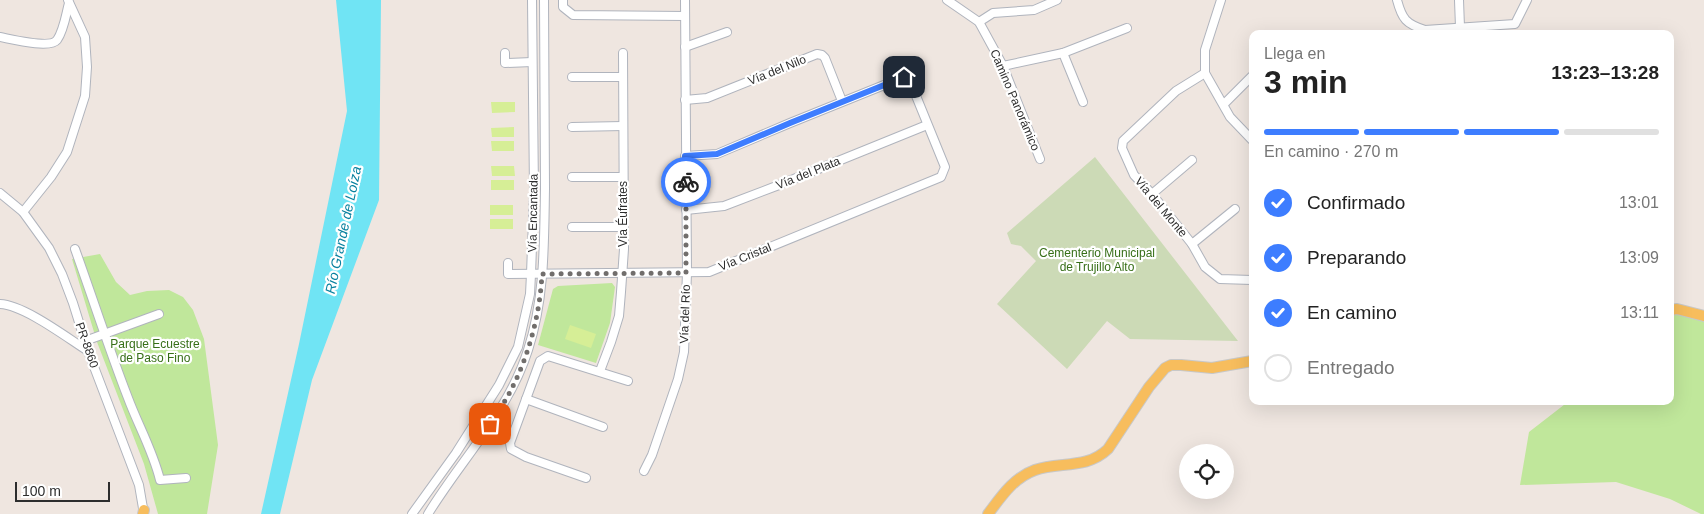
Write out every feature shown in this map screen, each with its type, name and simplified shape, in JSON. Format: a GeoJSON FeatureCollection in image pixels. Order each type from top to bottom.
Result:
{"type":"FeatureCollection","features":[{"type":"Feature","properties":{"kind":"main road"},"geometry":{"type":"LineString","coordinates":[[1674,309],[1704,316]]}},
{"type":"Feature","properties":{"kind":"main road"},"geometry":{"type":"LineString","coordinates":[[988,514],[1014,482],[1023,476],[1035,470],[1052,466],[1070,465],[1102,454],[1108,449],[1149,387],[1165,368],[1171,365],[1212,368],[1249,362]]}},
{"type":"Feature","properties":{"kind":"street","name":"Vía Encantada"},"geometry":{"type":"LineString","coordinates":[[412,514],[456,453],[500,385],[518,347],[530,294],[532,274],[534,192],[532,0]]}},
{"type":"Feature","properties":{"kind":"street","name":"Vía Encantada"},"geometry":{"type":"LineString","coordinates":[[428,514],[480,440],[510,391],[528,350],[541,294],[545,119],[544,0]]}},
{"type":"Feature","properties":{"kind":"street"},"geometry":{"type":"LineString","coordinates":[[563,0],[563,8],[573,15],[685,16]]}},
{"type":"Feature","properties":{"kind":"street","name":"Vía del Río"},"geometry":{"type":"LineString","coordinates":[[644,471],[678,379],[684,352],[686,273],[685,0]]}},
{"type":"Feature","properties":{"kind":"street","name":"Camino Panorámico"},"geometry":{"type":"LineString","coordinates":[[947,0],[980,22],[1003,66],[1040,159]]}},
{"type":"Feature","properties":{"kind":"street"},"geometry":{"type":"LineString","coordinates":[[980,22],[993,13],[1034,10],[1057,0]]}},
{"type":"Feature","properties":{"kind":"street"},"geometry":{"type":"LineString","coordinates":[[1221,0],[1205,50],[1205,73],[1230,117],[1249,137]]}},
{"type":"Feature","properties":{"kind":"street"},"geometry":{"type":"LineString","coordinates":[[1397,0],[1402,17],[1412,26],[1425,30],[1516,24],[1527,0]]}},
{"type":"Feature","properties":{"kind":"street"},"geometry":{"type":"LineString","coordinates":[[1459,0],[1460,27]]}},
{"type":"Feature","properties":{"kind":"street"},"geometry":{"type":"LineString","coordinates":[[0,37],[52,44],[62,27],[69,2]]}},
{"type":"Feature","properties":{"kind":"street"},"geometry":{"type":"LineString","coordinates":[[23,212],[50,177],[66,152],[85,96],[87,67],[85,37],[69,2]]}},
{"type":"Feature","properties":{"kind":"street"},"geometry":{"type":"LineString","coordinates":[[1003,66],[1063,53],[1127,28]]}},
{"type":"Feature","properties":{"kind":"street"},"geometry":{"type":"LineString","coordinates":[[686,47],[727,32]]}},
{"type":"Feature","properties":{"kind":"street"},"geometry":{"type":"LineString","coordinates":[[505,53],[506,64],[532,62]]}},
{"type":"Feature","properties":{"kind":"street","name":"Vía Éufrates"},"geometry":{"type":"LineString","coordinates":[[600,371],[612,342],[619,316],[623,227],[623,53]]}},
{"type":"Feature","properties":{"kind":"street"},"geometry":{"type":"LineString","coordinates":[[1063,53],[1083,102]]}},
{"type":"Feature","properties":{"kind":"street","name":"Vía del Nilo"},"geometry":{"type":"LineString","coordinates":[[685,100],[707,98],[817,54],[825,58],[842,101]]}},
{"type":"Feature","properties":{"kind":"street","name":"Vía del Monte"},"geometry":{"type":"LineString","coordinates":[[1205,73],[1176,91],[1123,140],[1122,148],[1134,176],[1152,194],[1192,244],[1205,267],[1220,279],[1249,280]]}},
{"type":"Feature","properties":{"kind":"street"},"geometry":{"type":"LineString","coordinates":[[572,77],[623,77]]}},
{"type":"Feature","properties":{"kind":"street"},"geometry":{"type":"LineString","coordinates":[[685,156],[717,154],[904,77],[912,86],[927,125]]}},
{"type":"Feature","properties":{"kind":"street"},"geometry":{"type":"LineString","coordinates":[[1224,104],[1249,79]]}},
{"type":"Feature","properties":{"kind":"street","name":"Vía Cristal"},"geometry":{"type":"LineString","coordinates":[[508,264],[508,274],[708,272],[941,177],[945,167],[927,125]]}},
{"type":"Feature","properties":{"kind":"street","name":"Vía del Plata"},"geometry":{"type":"LineString","coordinates":[[686,210],[724,206],[927,125]]}},
{"type":"Feature","properties":{"kind":"street"},"geometry":{"type":"LineString","coordinates":[[572,127],[623,126]]}},
{"type":"Feature","properties":{"kind":"street"},"geometry":{"type":"LineString","coordinates":[[1152,194],[1192,160]]}},
{"type":"Feature","properties":{"kind":"street"},"geometry":{"type":"LineString","coordinates":[[572,177],[623,177]]}},
{"type":"Feature","properties":{"kind":"street","name":"PR-8860"},"geometry":{"type":"LineString","coordinates":[[0,193],[23,212],[49,248],[73,303],[84,341],[139,485],[143,513]]}},
{"type":"Feature","properties":{"kind":"street"},"geometry":{"type":"LineString","coordinates":[[1192,244],[1235,209]]}},
{"type":"Feature","properties":{"kind":"street"},"geometry":{"type":"LineString","coordinates":[[572,227],[623,227]]}},
{"type":"Feature","properties":{"kind":"street"},"geometry":{"type":"LineString","coordinates":[[75,249],[104,334],[128,398],[149,446],[160,480],[186,478]]}},
{"type":"Feature","properties":{"kind":"street"},"geometry":{"type":"LineString","coordinates":[[0,304],[33,316],[88,350]]}},
{"type":"Feature","properties":{"kind":"street"},"geometry":{"type":"LineString","coordinates":[[84,341],[159,314]]}},
{"type":"Feature","properties":{"kind":"street"},"geometry":{"type":"LineString","coordinates":[[586,478],[517,453],[511,449],[510,442],[540,361],[548,356],[628,381]]}},
{"type":"Feature","properties":{"kind":"street"},"geometry":{"type":"LineString","coordinates":[[526,399],[604,427]]}},
{"type":"Feature","properties":{"kind":"green space"},"geometry":{"type":"Polygon","coordinates":[[[491,102],[515,102],[515,112],[492,113],[491,102]]]}},
{"type":"Feature","properties":{"kind":"green space"},"geometry":{"type":"Polygon","coordinates":[[[514,127],[514,137],[492,137],[491,128],[514,127]]]}},
{"type":"Feature","properties":{"kind":"green space"},"geometry":{"type":"Polygon","coordinates":[[[491,141],[514,141],[514,151],[492,151],[491,141]]]}},
{"type":"Feature","properties":{"kind":"green space","name":"Cementerio Municipal de Trujillo Alto"},"geometry":{"type":"Polygon","coordinates":[[[1095,157],[1238,341],[1130,339],[1107,321],[1067,369],[997,304],[1036,261],[1021,246],[1011,244],[1007,233],[1095,157]]]}},
{"type":"Feature","properties":{"kind":"green space"},"geometry":{"type":"Polygon","coordinates":[[[491,166],[514,166],[515,176],[492,176],[491,166]]]}},
{"type":"Feature","properties":{"kind":"green space"},"geometry":{"type":"Polygon","coordinates":[[[491,180],[514,180],[514,190],[491,190],[491,180]]]}},
{"type":"Feature","properties":{"kind":"green space"},"geometry":{"type":"Polygon","coordinates":[[[490,205],[513,205],[513,215],[490,215],[490,205]]]}},
{"type":"Feature","properties":{"kind":"green space"},"geometry":{"type":"Polygon","coordinates":[[[490,219],[513,219],[513,229],[490,229],[490,219]]]}},
{"type":"Feature","properties":{"kind":"green space","name":"Parque Ecuestre de Paso Fino"},"geometry":{"type":"Polygon","coordinates":[[[100,254],[116,282],[130,295],[147,291],[169,290],[183,297],[193,310],[204,339],[218,445],[207,514],[158,514],[144,464],[97,342],[72,259],[100,254]]]}},
{"type":"Feature","properties":{"kind":"green space"},"geometry":{"type":"Polygon","coordinates":[[[612,283],[615,287],[610,323],[596,363],[538,345],[553,289],[558,286],[612,283]]]}},
{"type":"Feature","properties":{"kind":"green space"},"geometry":{"type":"Polygon","coordinates":[[[1674,313],[1704,320],[1704,514],[1670,499],[1616,482],[1520,485],[1529,432],[1564,405],[1674,405],[1674,313]]]}},
{"type":"Feature","properties":{"kind":"green space"},"geometry":{"type":"Polygon","coordinates":[[[570,325],[596,334],[591,348],[565,339],[570,325]]]}},
{"type":"Feature","properties":{"kind":"water","name":"Río Grande de Loíza"},"geometry":{"type":"Polygon","coordinates":[[[336,0],[381,0],[379,200],[312,380],[280,514],[261,514],[299,344],[347,111],[336,0]]]}},
{"type":"Feature","properties":{"kind":"way so far"},"geometry":{"type":"LineString","coordinates":[[490,424],[510,391],[528,350],[541,294],[542,274],[686,273],[686,182]]}},
{"type":"Feature","properties":{"kind":"route"},"geometry":{"type":"LineString","coordinates":[[686,182],[685,156],[717,154],[904,77]]}}]}
